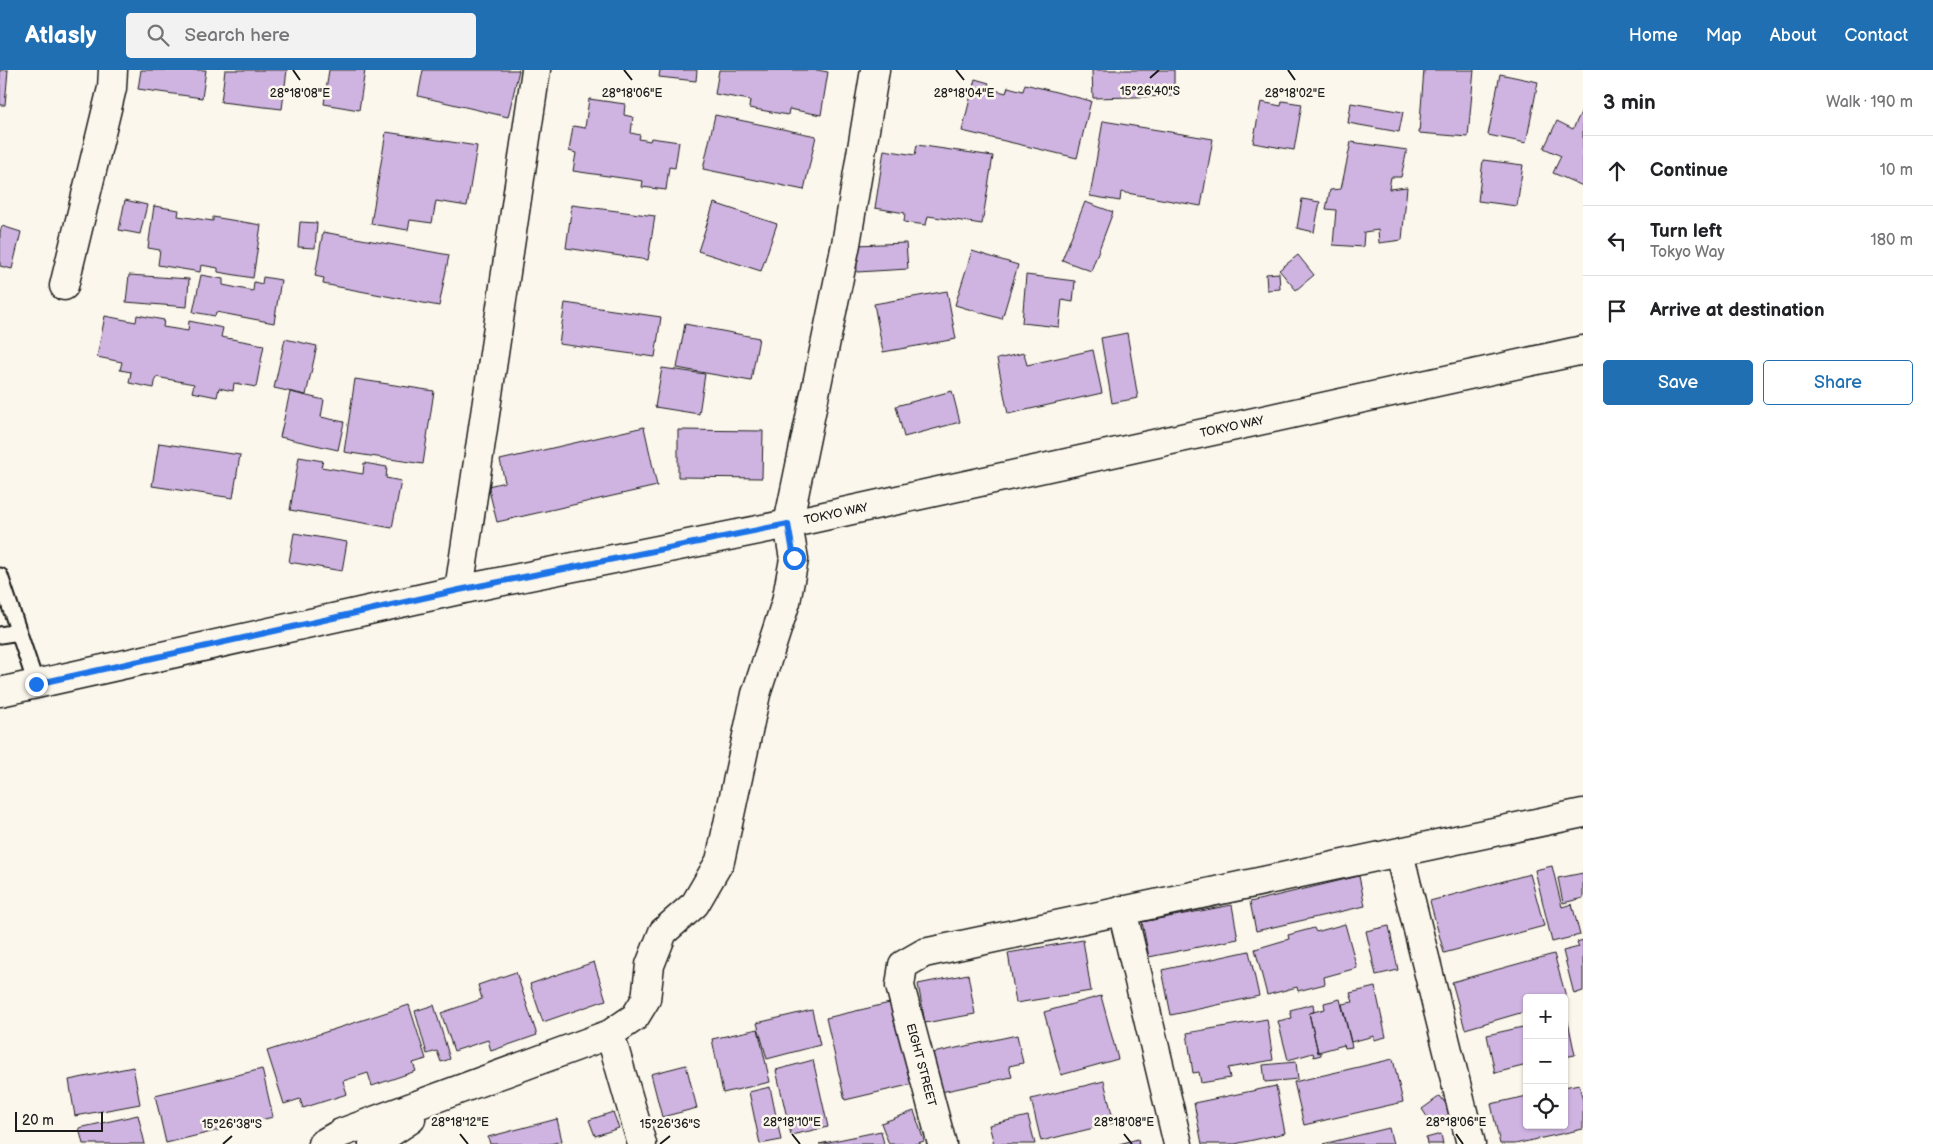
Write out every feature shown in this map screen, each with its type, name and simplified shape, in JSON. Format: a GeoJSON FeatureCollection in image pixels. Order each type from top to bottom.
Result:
{"type":"FeatureCollection","features":[{"type":"Feature","properties":{"kind":"street"},"geometry":{"type":"LineString","coordinates":[[64,286],[112,88],[113,70]]}},
{"type":"Feature","properties":{"kind":"street"},"geometry":{"type":"LineString","coordinates":[[459,590],[536,70]]}},
{"type":"Feature","properties":{"kind":"street"},"geometry":{"type":"LineString","coordinates":[[322,1144],[341,1133],[610,1034],[635,1017],[646,999],[650,965],[663,932],[695,904],[720,861],[756,694],[786,602],[794,558],[788,524],[846,244],[875,70]]}},
{"type":"Feature","properties":{"kind":"street","name":"TOKYO WAY"},"geometry":{"type":"LineString","coordinates":[[0,692],[459,590],[788,524],[1583,350]]}},
{"type":"Feature","properties":{"kind":"street"},"geometry":{"type":"LineString","coordinates":[[1178,1144],[1122,910],[1583,813]]}},
{"type":"Feature","properties":{"kind":"street"},"geometry":{"type":"LineString","coordinates":[[1400,853],[1471,1144]]}},
{"type":"Feature","properties":{"kind":"street","name":"EIGHT STREET"},"geometry":{"type":"LineString","coordinates":[[942,1144],[900,986],[903,965],[924,953],[1122,910]]}},
{"type":"Feature","properties":{"kind":"street"},"geometry":{"type":"LineString","coordinates":[[610,1034],[642,1144]]}},
{"type":"Feature","properties":{"kind":"street"},"geometry":{"type":"LineString","coordinates":[[373,1144],[454,1091]]}},
{"type":"Feature","properties":{"kind":"lane"},"geometry":{"type":"LineString","coordinates":[[0,576],[36,684]]}},
{"type":"Feature","properties":{"kind":"lane"},"geometry":{"type":"LineString","coordinates":[[0,635],[19,632]]}},
{"type":"Feature","properties":{"kind":"building"},"geometry":{"type":"Polygon","coordinates":[[[0,70],[8,70],[5,105],[0,105],[0,70]]]}},
{"type":"Feature","properties":{"kind":"building"},"geometry":{"type":"Polygon","coordinates":[[[141,70],[206,70],[202,98],[138,89],[141,70]]]}},
{"type":"Feature","properties":{"kind":"building"},"geometry":{"type":"Polygon","coordinates":[[[225,70],[287,70],[282,109],[221,102],[225,70]]]}},
{"type":"Feature","properties":{"kind":"building"},"geometry":{"type":"Polygon","coordinates":[[[329,70],[365,70],[359,110],[324,104],[329,70]]]}},
{"type":"Feature","properties":{"kind":"building"},"geometry":{"type":"Polygon","coordinates":[[[423,70],[519,70],[508,117],[418,96],[423,70]]]}},
{"type":"Feature","properties":{"kind":"building"},"geometry":{"type":"Polygon","coordinates":[[[660,70],[697,70],[696,81],[659,77],[660,70]]]}},
{"type":"Feature","properties":{"kind":"building"},"geometry":{"type":"Polygon","coordinates":[[[719,70],[817,70],[828,72],[821,115],[789,109],[788,115],[749,108],[750,100],[715,94],[719,70]]]}},
{"type":"Feature","properties":{"kind":"building"},"geometry":{"type":"Polygon","coordinates":[[[1092,70],[1174,70],[1174,96],[1093,98],[1092,70]]]}},
{"type":"Feature","properties":{"kind":"building"},"geometry":{"type":"Polygon","coordinates":[[[1424,70],[1474,70],[1468,137],[1419,133],[1424,70]]]}},
{"type":"Feature","properties":{"kind":"building"},"geometry":{"type":"Polygon","coordinates":[[[1500,74],[1538,82],[1526,143],[1488,135],[1500,74]]]}},
{"type":"Feature","properties":{"kind":"building"},"geometry":{"type":"Polygon","coordinates":[[[975,79],[989,83],[987,88],[1006,93],[1008,87],[1023,91],[1025,84],[1091,101],[1077,158],[962,131],[975,79]]]}},
{"type":"Feature","properties":{"kind":"building"},"geometry":{"type":"Polygon","coordinates":[[[589,99],[625,104],[624,115],[633,117],[631,133],[640,135],[639,139],[650,141],[651,138],[679,142],[675,168],[669,167],[666,190],[642,187],[643,181],[573,171],[576,153],[569,151],[573,126],[585,128],[589,99]]]}},
{"type":"Feature","properties":{"kind":"building"},"geometry":{"type":"Polygon","coordinates":[[[1282,101],[1302,104],[1294,150],[1253,143],[1261,102],[1281,106],[1282,101]]]}},
{"type":"Feature","properties":{"kind":"building"},"geometry":{"type":"Polygon","coordinates":[[[1351,103],[1403,112],[1399,132],[1348,123],[1351,103]]]}},
{"type":"Feature","properties":{"kind":"building"},"geometry":{"type":"Polygon","coordinates":[[[1583,108],[1583,186],[1553,173],[1561,156],[1544,148],[1557,121],[1573,129],[1583,108]]]}},
{"type":"Feature","properties":{"kind":"building"},"geometry":{"type":"Polygon","coordinates":[[[715,115],[816,136],[804,190],[703,169],[715,115]]]}},
{"type":"Feature","properties":{"kind":"building"},"geometry":{"type":"Polygon","coordinates":[[[1103,121],[1213,139],[1201,206],[1121,192],[1120,201],[1090,196],[1103,121]]]}},
{"type":"Feature","properties":{"kind":"building"},"geometry":{"type":"Polygon","coordinates":[[[386,132],[477,146],[467,206],[436,201],[432,223],[410,220],[408,230],[371,224],[386,132]]]}},
{"type":"Feature","properties":{"kind":"building"},"geometry":{"type":"Polygon","coordinates":[[[1351,142],[1407,150],[1401,177],[1391,177],[1389,189],[1407,187],[1402,240],[1379,243],[1378,230],[1364,232],[1363,247],[1333,245],[1336,210],[1326,209],[1330,190],[1341,189],[1351,142]]]}},
{"type":"Feature","properties":{"kind":"building"},"geometry":{"type":"Polygon","coordinates":[[[917,145],[993,156],[982,224],[928,216],[926,225],[904,222],[905,213],[875,208],[884,150],[915,155],[917,145]]]}},
{"type":"Feature","properties":{"kind":"building"},"geometry":{"type":"Polygon","coordinates":[[[1483,160],[1523,165],[1517,206],[1478,201],[1483,160]]]}},
{"type":"Feature","properties":{"kind":"building"},"geometry":{"type":"Polygon","coordinates":[[[1302,199],[1320,202],[1314,232],[1297,228],[1302,199]]]}},
{"type":"Feature","properties":{"kind":"building"},"geometry":{"type":"Polygon","coordinates":[[[125,200],[147,205],[140,234],[119,230],[125,200]]]}},
{"type":"Feature","properties":{"kind":"building"},"geometry":{"type":"Polygon","coordinates":[[[1085,202],[1113,212],[1091,271],[1062,260],[1085,202]]]}},
{"type":"Feature","properties":{"kind":"building"},"geometry":{"type":"Polygon","coordinates":[[[714,203],[777,224],[761,271],[698,251],[714,203]]]}},
{"type":"Feature","properties":{"kind":"building"},"geometry":{"type":"Polygon","coordinates":[[[572,205],[655,216],[648,260],[566,248],[572,205]]]}},
{"type":"Feature","properties":{"kind":"building"},"geometry":{"type":"Polygon","coordinates":[[[154,206],[179,210],[178,216],[213,221],[213,217],[261,225],[253,278],[218,272],[218,268],[201,265],[200,272],[158,265],[160,250],[148,248],[154,206]]]}},
{"type":"Feature","properties":{"kind":"building"},"geometry":{"type":"Polygon","coordinates":[[[300,222],[317,223],[315,248],[298,247],[300,222]]]}},
{"type":"Feature","properties":{"kind":"building"},"geometry":{"type":"Polygon","coordinates":[[[2,226],[21,232],[12,269],[0,266],[0,232],[2,226]]]}},
{"type":"Feature","properties":{"kind":"building"},"geometry":{"type":"Polygon","coordinates":[[[323,232],[449,255],[439,306],[323,284],[324,278],[315,276],[323,232]]]}},
{"type":"Feature","properties":{"kind":"building"},"geometry":{"type":"Polygon","coordinates":[[[906,243],[908,269],[857,272],[856,245],[906,243]]]}},
{"type":"Feature","properties":{"kind":"building"},"geometry":{"type":"Polygon","coordinates":[[[972,251],[1018,265],[1002,319],[955,305],[972,251]]]}},
{"type":"Feature","properties":{"kind":"building"},"geometry":{"type":"Polygon","coordinates":[[[1298,255],[1314,275],[1296,290],[1279,270],[1298,255]]]}},
{"type":"Feature","properties":{"kind":"building"},"geometry":{"type":"Polygon","coordinates":[[[1279,273],[1280,289],[1267,290],[1266,274],[1279,273]]]}},
{"type":"Feature","properties":{"kind":"building"},"geometry":{"type":"Polygon","coordinates":[[[129,275],[189,279],[187,307],[126,302],[129,275]]]}},
{"type":"Feature","properties":{"kind":"building"},"geometry":{"type":"Polygon","coordinates":[[[201,275],[223,279],[223,285],[253,291],[254,282],[262,284],[263,277],[281,280],[274,323],[216,312],[215,316],[193,312],[201,275]]]}},
{"type":"Feature","properties":{"kind":"building"},"geometry":{"type":"Polygon","coordinates":[[[1026,275],[1075,281],[1073,302],[1062,300],[1059,327],[1022,323],[1026,275]]]}},
{"type":"Feature","properties":{"kind":"building"},"geometry":{"type":"Polygon","coordinates":[[[947,291],[956,339],[883,352],[874,304],[947,291]]]}},
{"type":"Feature","properties":{"kind":"building"},"geometry":{"type":"Polygon","coordinates":[[[565,303],[661,317],[655,357],[559,344],[565,303]]]}},
{"type":"Feature","properties":{"kind":"building"},"geometry":{"type":"Polygon","coordinates":[[[137,315],[164,320],[163,327],[188,331],[189,321],[223,328],[221,337],[264,345],[256,387],[234,383],[233,391],[219,388],[217,397],[192,392],[194,384],[156,377],[154,388],[129,383],[131,372],[120,370],[122,362],[97,357],[105,316],[136,322],[137,315]]]}},
{"type":"Feature","properties":{"kind":"building"},"geometry":{"type":"Polygon","coordinates":[[[685,324],[759,338],[751,381],[677,368],[685,324]]]}},
{"type":"Feature","properties":{"kind":"building"},"geometry":{"type":"Polygon","coordinates":[[[1127,333],[1138,398],[1112,403],[1101,338],[1127,333]]]}},
{"type":"Feature","properties":{"kind":"building"},"geometry":{"type":"Polygon","coordinates":[[[285,339],[317,346],[306,395],[274,388],[285,339]]]}},
{"type":"Feature","properties":{"kind":"building"},"geometry":{"type":"Polygon","coordinates":[[[1093,350],[1102,393],[1008,414],[997,359],[1024,353],[1027,365],[1093,350]]]}},
{"type":"Feature","properties":{"kind":"building"},"geometry":{"type":"Polygon","coordinates":[[[662,368],[705,374],[699,414],[655,407],[662,368]]]}},
{"type":"Feature","properties":{"kind":"building"},"geometry":{"type":"Polygon","coordinates":[[[355,379],[434,391],[423,464],[344,452],[355,379]]]}},
{"type":"Feature","properties":{"kind":"building"},"geometry":{"type":"Polygon","coordinates":[[[952,391],[960,422],[904,437],[896,406],[952,391]]]}},
{"type":"Feature","properties":{"kind":"building"},"geometry":{"type":"Polygon","coordinates":[[[290,392],[324,400],[321,417],[344,422],[338,450],[280,437],[290,392]]]}},
{"type":"Feature","properties":{"kind":"building"},"geometry":{"type":"Polygon","coordinates":[[[644,427],[657,486],[497,522],[488,486],[505,482],[500,460],[644,427]]]}},
{"type":"Feature","properties":{"kind":"building"},"geometry":{"type":"Polygon","coordinates":[[[678,430],[763,431],[762,478],[678,477],[678,430]]]}},
{"type":"Feature","properties":{"kind":"building"},"geometry":{"type":"Polygon","coordinates":[[[159,443],[240,455],[233,498],[152,486],[159,443]]]}},
{"type":"Feature","properties":{"kind":"building"},"geometry":{"type":"Polygon","coordinates":[[[299,457],[323,461],[321,467],[363,474],[364,463],[387,467],[386,478],[401,481],[392,528],[290,510],[299,457]]]}},
{"type":"Feature","properties":{"kind":"building"},"geometry":{"type":"Polygon","coordinates":[[[294,533],[347,542],[342,571],[289,562],[294,533]]]}},
{"type":"Feature","properties":{"kind":"building"},"geometry":{"type":"Polygon","coordinates":[[[1552,866],[1562,907],[1572,904],[1580,935],[1552,942],[1535,870],[1552,866]]]}},
{"type":"Feature","properties":{"kind":"building"},"geometry":{"type":"Polygon","coordinates":[[[1583,873],[1583,898],[1563,903],[1558,878],[1583,873]]]}},
{"type":"Feature","properties":{"kind":"building"},"geometry":{"type":"Polygon","coordinates":[[[1530,874],[1544,926],[1444,953],[1430,901],[1530,874]]]}},
{"type":"Feature","properties":{"kind":"building"},"geometry":{"type":"Polygon","coordinates":[[[1359,876],[1365,906],[1256,931],[1250,902],[1359,876]]]}},
{"type":"Feature","properties":{"kind":"building"},"geometry":{"type":"Polygon","coordinates":[[[1232,905],[1238,939],[1149,957],[1142,922],[1232,905]]]}},
{"type":"Feature","properties":{"kind":"building"},"geometry":{"type":"Polygon","coordinates":[[[1345,924],[1357,968],[1324,977],[1325,984],[1298,991],[1297,987],[1267,995],[1255,949],[1289,939],[1288,935],[1314,928],[1316,932],[1345,924]]]}},
{"type":"Feature","properties":{"kind":"building"},"geometry":{"type":"Polygon","coordinates":[[[1389,926],[1398,970],[1376,975],[1366,931],[1389,926]]]}},
{"type":"Feature","properties":{"kind":"building"},"geometry":{"type":"Polygon","coordinates":[[[1083,940],[1091,991],[1016,1003],[1008,953],[1083,940]]]}},
{"type":"Feature","properties":{"kind":"building"},"geometry":{"type":"Polygon","coordinates":[[[1583,940],[1583,991],[1574,994],[1563,951],[1579,947],[1577,942],[1583,940]]]}},
{"type":"Feature","properties":{"kind":"building"},"geometry":{"type":"Polygon","coordinates":[[[1249,951],[1259,996],[1171,1015],[1162,970],[1249,951]]]}},
{"type":"Feature","properties":{"kind":"building"},"geometry":{"type":"Polygon","coordinates":[[[1554,954],[1565,994],[1523,994],[1523,1012],[1465,1029],[1452,982],[1554,954]]]}},
{"type":"Feature","properties":{"kind":"building"},"geometry":{"type":"Polygon","coordinates":[[[594,962],[606,1000],[543,1022],[530,984],[594,962]]]}},
{"type":"Feature","properties":{"kind":"building"},"geometry":{"type":"Polygon","coordinates":[[[516,972],[537,1035],[491,1051],[488,1040],[454,1051],[441,1013],[482,999],[478,985],[516,972]]]}},
{"type":"Feature","properties":{"kind":"building"},"geometry":{"type":"Polygon","coordinates":[[[968,974],[975,1014],[925,1023],[918,984],[968,974]]]}},
{"type":"Feature","properties":{"kind":"building"},"geometry":{"type":"Polygon","coordinates":[[[1375,987],[1386,1037],[1374,1040],[1374,1036],[1351,1042],[1342,1004],[1353,1002],[1350,993],[1375,987]]]}},
{"type":"Feature","properties":{"kind":"building"},"geometry":{"type":"Polygon","coordinates":[[[1101,996],[1118,1059],[1061,1075],[1044,1012],[1101,996]]]}},
{"type":"Feature","properties":{"kind":"building"},"geometry":{"type":"Polygon","coordinates":[[[1340,999],[1352,1047],[1345,1048],[1344,1045],[1318,1052],[1309,1013],[1325,1009],[1324,1003],[1340,999]]]}},
{"type":"Feature","properties":{"kind":"building"},"geometry":{"type":"Polygon","coordinates":[[[894,1002],[913,1084],[845,1100],[826,1018],[894,1002]]]}},
{"type":"Feature","properties":{"kind":"building"},"geometry":{"type":"Polygon","coordinates":[[[1313,1004],[1314,1012],[1309,1013],[1318,1053],[1321,1052],[1321,1055],[1314,1057],[1313,1053],[1288,1060],[1278,1021],[1292,1018],[1290,1010],[1313,1004]]]}},
{"type":"Feature","properties":{"kind":"building"},"geometry":{"type":"Polygon","coordinates":[[[409,1005],[426,1059],[413,1063],[416,1071],[372,1086],[368,1073],[343,1081],[347,1094],[303,1108],[300,1099],[284,1104],[267,1051],[409,1005]]]}},
{"type":"Feature","properties":{"kind":"building"},"geometry":{"type":"Polygon","coordinates":[[[434,1005],[450,1059],[441,1062],[437,1051],[427,1054],[415,1011],[434,1005]]]}},
{"type":"Feature","properties":{"kind":"building"},"geometry":{"type":"Polygon","coordinates":[[[812,1010],[820,1045],[767,1059],[757,1023],[812,1010]]]}},
{"type":"Feature","properties":{"kind":"building"},"geometry":{"type":"Polygon","coordinates":[[[1267,1019],[1273,1060],[1228,1068],[1230,1078],[1201,1083],[1199,1072],[1193,1073],[1187,1033],[1267,1019]]]}},
{"type":"Feature","properties":{"kind":"building"},"geometry":{"type":"Polygon","coordinates":[[[1568,1022],[1575,1055],[1568,1056],[1568,1022]]]}},
{"type":"Feature","properties":{"kind":"building"},"geometry":{"type":"Polygon","coordinates":[[[1523,1027],[1523,1066],[1495,1073],[1487,1035],[1523,1027]]]}},
{"type":"Feature","properties":{"kind":"building"},"geometry":{"type":"Polygon","coordinates":[[[758,1029],[770,1082],[723,1093],[712,1039],[758,1029]]]}},
{"type":"Feature","properties":{"kind":"building"},"geometry":{"type":"Polygon","coordinates":[[[1017,1035],[1023,1063],[1009,1066],[1012,1077],[941,1092],[933,1053],[1017,1035]]]}},
{"type":"Feature","properties":{"kind":"building"},"geometry":{"type":"Polygon","coordinates":[[[1393,1059],[1403,1102],[1304,1125],[1294,1082],[1393,1059]]]}},
{"type":"Feature","properties":{"kind":"building"},"geometry":{"type":"Polygon","coordinates":[[[813,1060],[828,1127],[791,1135],[776,1070],[813,1060]]]}},
{"type":"Feature","properties":{"kind":"building"},"geometry":{"type":"Polygon","coordinates":[[[1296,1062],[1298,1079],[1265,1082],[1263,1065],[1296,1062]]]}},
{"type":"Feature","properties":{"kind":"building"},"geometry":{"type":"Polygon","coordinates":[[[686,1065],[697,1108],[662,1117],[651,1074],[686,1065]]]}},
{"type":"Feature","properties":{"kind":"building"},"geometry":{"type":"Polygon","coordinates":[[[133,1067],[140,1104],[75,1116],[69,1080],[133,1067]]]}},
{"type":"Feature","properties":{"kind":"building"},"geometry":{"type":"Polygon","coordinates":[[[262,1069],[273,1117],[166,1143],[155,1095],[262,1069]]]}},
{"type":"Feature","properties":{"kind":"building"},"geometry":{"type":"Polygon","coordinates":[[[1104,1081],[1114,1123],[1041,1141],[1031,1099],[1104,1081]]]}},
{"type":"Feature","properties":{"kind":"building"},"geometry":{"type":"Polygon","coordinates":[[[1579,1084],[1583,1101],[1583,1129],[1515,1144],[1500,1144],[1491,1104],[1523,1097],[1523,1129],[1568,1129],[1568,1086],[1579,1084]]]}},
{"type":"Feature","properties":{"kind":"building"},"geometry":{"type":"Polygon","coordinates":[[[1276,1086],[1285,1133],[1235,1144],[1202,1144],[1194,1103],[1276,1086]]]}},
{"type":"Feature","properties":{"kind":"building"},"geometry":{"type":"Polygon","coordinates":[[[770,1087],[781,1140],[760,1144],[749,1092],[770,1087]]]}},
{"type":"Feature","properties":{"kind":"building"},"geometry":{"type":"Polygon","coordinates":[[[1440,1096],[1452,1112],[1433,1126],[1422,1109],[1440,1096]]]}},
{"type":"Feature","properties":{"kind":"building"},"geometry":{"type":"Polygon","coordinates":[[[914,1111],[924,1141],[915,1144],[889,1144],[881,1123],[914,1111]]]}},
{"type":"Feature","properties":{"kind":"building"},"geometry":{"type":"Polygon","coordinates":[[[613,1112],[619,1128],[595,1136],[589,1120],[613,1112]]]}},
{"type":"Feature","properties":{"kind":"building"},"geometry":{"type":"Polygon","coordinates":[[[138,1115],[145,1144],[83,1144],[79,1128],[138,1115]]]}},
{"type":"Feature","properties":{"kind":"building"},"geometry":{"type":"Polygon","coordinates":[[[1028,1116],[1035,1144],[994,1144],[989,1125],[1028,1116]]]}},
{"type":"Feature","properties":{"kind":"building"},"geometry":{"type":"Polygon","coordinates":[[[557,1119],[562,1141],[550,1144],[490,1144],[488,1137],[557,1119]]]}},
{"type":"Feature","properties":{"kind":"building"},"geometry":{"type":"Polygon","coordinates":[[[1389,1128],[1393,1144],[1323,1144],[1389,1128]]]}},
{"type":"Feature","properties":{"kind":"building"},"geometry":{"type":"Polygon","coordinates":[[[881,1131],[884,1144],[819,1144],[881,1131]]]}},
{"type":"Feature","properties":{"kind":"building"},"geometry":{"type":"Polygon","coordinates":[[[1441,1134],[1443,1144],[1427,1144],[1426,1138],[1441,1134]]]}},
{"type":"Feature","properties":{"kind":"building"},"geometry":{"type":"Polygon","coordinates":[[[1138,1139],[1139,1144],[1119,1144],[1138,1139]]]}},
{"type":"Feature","properties":{"kind":"route"},"geometry":{"type":"LineString","coordinates":[[36,684],[459,590],[788,524],[794,558]]}}]}
